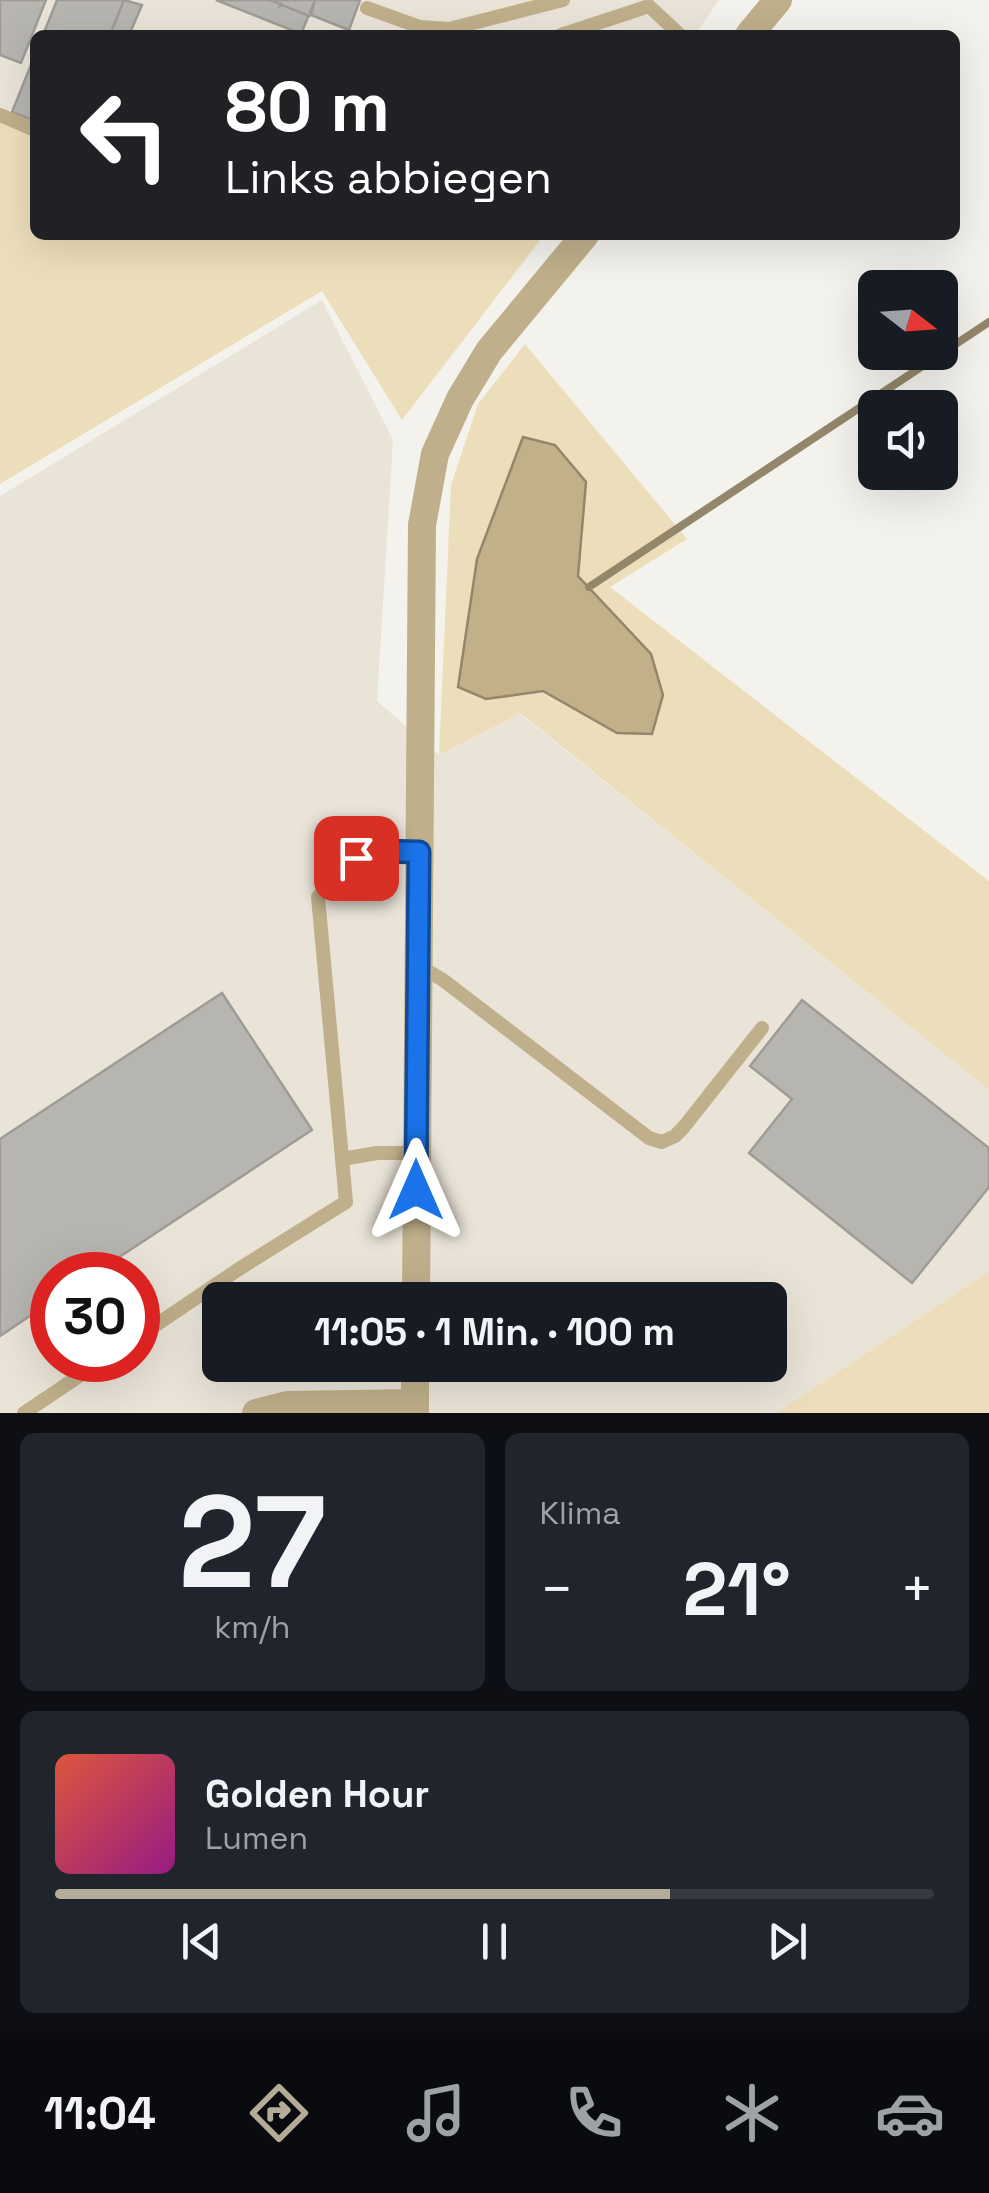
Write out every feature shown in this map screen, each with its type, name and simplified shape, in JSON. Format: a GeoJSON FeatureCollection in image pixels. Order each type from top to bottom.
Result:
{"type":"FeatureCollection","features":[{"type":"Feature","properties":{"kind":"street"},"geometry":{"type":"LineString","coordinates":[[753,30],[778,0]]}},
{"type":"Feature","properties":{"kind":"street"},"geometry":{"type":"LineString","coordinates":[[416,1282],[422,524],[435,454],[460,399],[489,351],[581,240]]}},
{"type":"Feature","properties":{"kind":"street"},"geometry":{"type":"LineString","coordinates":[[256,1413],[288,1405],[415,1408],[415,1382]]}},
{"type":"Feature","properties":{"kind":"lane"},"geometry":{"type":"LineString","coordinates":[[367,8],[420,27],[450,29],[563,0]]}},
{"type":"Feature","properties":{"kind":"lane"},"geometry":{"type":"LineString","coordinates":[[575,30],[648,3],[675,30]]}},
{"type":"Feature","properties":{"kind":"lane"},"geometry":{"type":"LineString","coordinates":[[0,115],[30,128]]}},
{"type":"Feature","properties":{"kind":"lane"},"geometry":{"type":"LineString","coordinates":[[160,1322],[346,1202],[318,898],[356,858],[379,851],[419,852]]}},
{"type":"Feature","properties":{"kind":"lane"},"geometry":{"type":"LineString","coordinates":[[418,966],[443,980],[649,1138],[662,1142],[683,1128],[762,1028]]}},
{"type":"Feature","properties":{"kind":"lane"},"geometry":{"type":"LineString","coordinates":[[342,1158],[377,1152],[417,1154]]}},
{"type":"Feature","properties":{"kind":"lane"},"geometry":{"type":"LineString","coordinates":[[24,1413],[70,1382]]}},
{"type":"Feature","properties":{"kind":"shaded area"},"geometry":{"type":"Polygon","coordinates":[[[0,0],[719,0],[698,30],[30,30],[30,134],[0,122],[0,0]]]}},
{"type":"Feature","properties":{"kind":"shaded area"},"geometry":{"type":"Polygon","coordinates":[[[0,122],[30,134],[30,240],[540,240],[402,420],[322,291],[0,484],[0,122]]]}},
{"type":"Feature","properties":{"kind":"shaded area"},"geometry":{"type":"Polygon","coordinates":[[[322,300],[393,440],[377,701],[439,755],[519,713],[989,1090],[989,1271],[776,1413],[0,1413],[0,496],[322,300]]]}},
{"type":"Feature","properties":{"kind":"shaded area"},"geometry":{"type":"Polygon","coordinates":[[[525,344],[687,539],[610,587],[989,881],[989,1090],[520,713],[439,755],[451,485],[478,404],[525,344]]]}},
{"type":"Feature","properties":{"kind":"shaded area"},"geometry":{"type":"Polygon","coordinates":[[[523,437],[555,445],[586,482],[578,576],[651,654],[663,695],[652,734],[617,733],[543,691],[486,699],[458,687],[477,559],[523,437]]]}},
{"type":"Feature","properties":{"kind":"shaded area"},"geometry":{"type":"Polygon","coordinates":[[[989,1271],[989,1413],[776,1413],[989,1271]]]}},
{"type":"Feature","properties":{"kind":"building"},"geometry":{"type":"Polygon","coordinates":[[[0,0],[46,0],[34,30],[30,30],[21,63],[0,55],[0,0]]]}},
{"type":"Feature","properties":{"kind":"building"},"geometry":{"type":"Polygon","coordinates":[[[57,0],[124,0],[112,30],[45,30],[57,0]]]}},
{"type":"Feature","properties":{"kind":"building"},"geometry":{"type":"Polygon","coordinates":[[[124,0],[142,5],[131,30],[112,30],[124,0]]]}},
{"type":"Feature","properties":{"kind":"building"},"geometry":{"type":"Polygon","coordinates":[[[216,0],[269,0],[307,15],[303,30],[291,30],[216,0]]]}},
{"type":"Feature","properties":{"kind":"building"},"geometry":{"type":"Polygon","coordinates":[[[269,0],[315,0],[308,17],[269,0]]]}},
{"type":"Feature","properties":{"kind":"building"},"geometry":{"type":"Polygon","coordinates":[[[315,0],[360,0],[349,30],[311,15],[315,0]]]}},
{"type":"Feature","properties":{"kind":"building"},"geometry":{"type":"Polygon","coordinates":[[[30,67],[30,119],[12,112],[30,67]]]}},
{"type":"Feature","properties":{"kind":"building"},"geometry":{"type":"Polygon","coordinates":[[[222,993],[312,1130],[127,1252],[30,1252],[30,1316],[0,1336],[0,1139],[222,993]]]}},
{"type":"Feature","properties":{"kind":"building"},"geometry":{"type":"Polygon","coordinates":[[[802,1000],[989,1148],[989,1187],[912,1283],[749,1153],[792,1099],[750,1066],[802,1000]]]}},
{"type":"Feature","properties":{"kind":"waterway"},"geometry":{"type":"LineString","coordinates":[[589,587],[989,322]]}},
{"type":"Feature","properties":{"kind":"route"},"geometry":{"type":"LineString","coordinates":[[356,858],[379,851],[419,852],[416,1190]]}}]}
